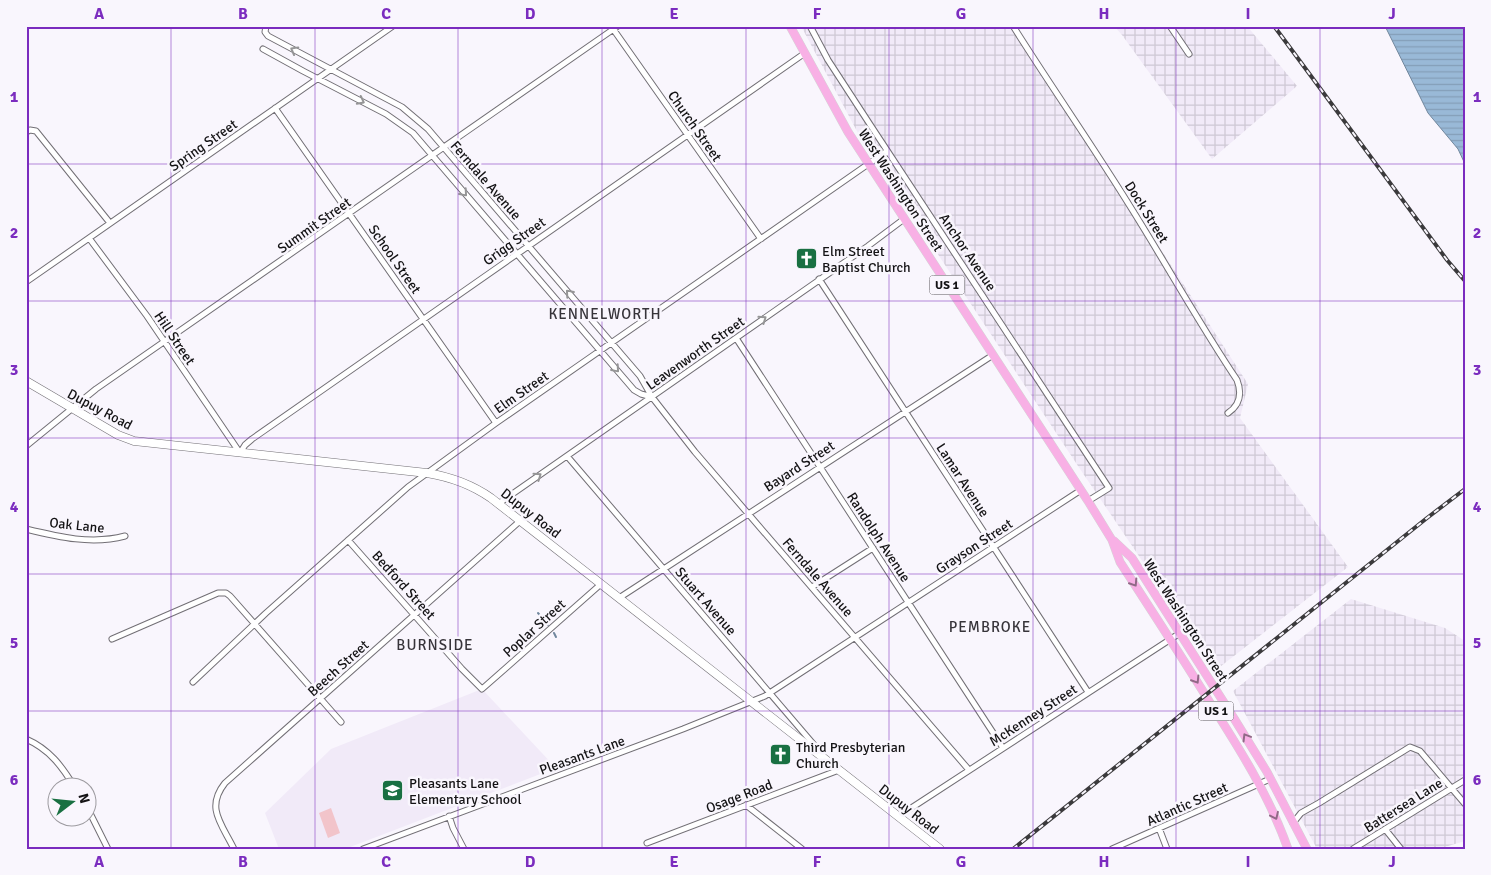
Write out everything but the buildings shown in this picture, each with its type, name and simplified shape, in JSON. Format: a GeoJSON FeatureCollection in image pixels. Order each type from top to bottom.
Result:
{"type":"FeatureCollection","features":[{"type":"Feature","properties":{"kind":"main road","name":"West Washington Street"},"geometry":{"type":"LineString","coordinates":[[790,26],[848,132],[1088,501],[1112,540],[1120,562],[1260,784]]}},
{"type":"Feature","properties":{"kind":"main road","name":"West Washington Street"},"geometry":{"type":"LineString","coordinates":[[1112,540],[1132,558],[1235,720],[1270,779],[1307,849]]}},
{"type":"Feature","properties":{"kind":"main road","name":"US 1"},"geometry":{"type":"LineString","coordinates":[[1260,784],[1288,849]]}},
{"type":"Feature","properties":{"kind":"street","name":"Ferndale Avenue"},"geometry":{"type":"LineString","coordinates":[[266,26],[265,32],[268,36],[402,107],[421,122],[640,376],[652,397],[695,452],[969,770]]}},
{"type":"Feature","properties":{"kind":"street","name":"Spring Street"},"geometry":{"type":"LineString","coordinates":[[26,282],[392,26]]}},
{"type":"Feature","properties":{"kind":"street","name":"Anchor Avenue"},"geometry":{"type":"LineString","coordinates":[[810,26],[828,60],[1109,488],[1088,501]]}},
{"type":"Feature","properties":{"kind":"street","name":"Dock Street"},"geometry":{"type":"LineString","coordinates":[[1012,26],[1132,209],[1166,264],[1183,297],[1237,380],[1240,400],[1237,406],[1228,413]]}},
{"type":"Feature","properties":{"kind":"street"},"geometry":{"type":"LineString","coordinates":[[1170,26],[1189,54]]}},
{"type":"Feature","properties":{"kind":"street","name":"Church Street"},"geometry":{"type":"LineString","coordinates":[[614,27],[687,135],[761,238]]}},
{"type":"Feature","properties":{"kind":"street","name":"Summit Street"},"geometry":{"type":"LineString","coordinates":[[26,446],[53,426],[96,389],[444,148],[614,27]]}},
{"type":"Feature","properties":{"kind":"street","name":"Ferndale Avenue"},"geometry":{"type":"LineString","coordinates":[[263,49],[395,119],[413,132],[634,390],[640,394],[652,397]]}},
{"type":"Feature","properties":{"kind":"street","name":"Grigg Street"},"geometry":{"type":"LineString","coordinates":[[240,453],[252,439],[805,53]]}},
{"type":"Feature","properties":{"kind":"street","name":"School Street"},"geometry":{"type":"LineString","coordinates":[[275,108],[496,423]]}},
{"type":"Feature","properties":{"kind":"street"},"geometry":{"type":"LineString","coordinates":[[26,132],[30,130],[36,132],[110,223]]}},
{"type":"Feature","properties":{"kind":"street","name":"Elm Street"},"geometry":{"type":"LineString","coordinates":[[193,682],[254,624],[408,487],[496,423],[888,151]]}},
{"type":"Feature","properties":{"kind":"street","name":"Leavenworth Street"},"geometry":{"type":"LineString","coordinates":[[498,504],[868,246],[904,218]]}},
{"type":"Feature","properties":{"kind":"street","name":"Hill Street"},"geometry":{"type":"LineString","coordinates":[[89,238],[165,342],[240,453]]}},
{"type":"Feature","properties":{"kind":"street","name":"Lamar Avenue"},"geometry":{"type":"LineString","coordinates":[[819,279],[1088,692]]}},
{"type":"Feature","properties":{"kind":"street","name":"Randolph Avenue"},"geometry":{"type":"LineString","coordinates":[[736,338],[1003,748]]}},
{"type":"Feature","properties":{"kind":"street","name":"Bayard Street"},"geometry":{"type":"LineString","coordinates":[[619,598],[993,354]]}},
{"type":"Feature","properties":{"kind":"street","name":"Dupuy Road"},"geometry":{"type":"LineString","coordinates":[[26,382],[118,434],[134,441],[427,473],[458,480],[472,486],[520,521],[940,849]]}},
{"type":"Feature","properties":{"kind":"street","name":"Stuart Avenue"},"geometry":{"type":"LineString","coordinates":[[567,456],[828,761]]}},
{"type":"Feature","properties":{"kind":"street","name":"Grayson Street"},"geometry":{"type":"LineString","coordinates":[[752,702],[1081,490]]}},
{"type":"Feature","properties":{"kind":"street","name":"Beech Street"},"geometry":{"type":"LineString","coordinates":[[234,849],[216,811],[216,799],[219,791],[234,774],[520,521]]}},
{"type":"Feature","properties":{"kind":"street","name":"Oak Lane"},"geometry":{"type":"LineString","coordinates":[[26,530],[84,540],[102,541],[126,536]]}},
{"type":"Feature","properties":{"kind":"street","name":"Bedford Street"},"geometry":{"type":"LineString","coordinates":[[348,540],[482,689]]}},
{"type":"Feature","properties":{"kind":"street"},"geometry":{"type":"LineString","coordinates":[[812,587],[873,548]]}},
{"type":"Feature","properties":{"kind":"street","name":"Poplar Street"},"geometry":{"type":"LineString","coordinates":[[482,689],[600,584]]}},
{"type":"Feature","properties":{"kind":"street"},"geometry":{"type":"LineString","coordinates":[[112,639],[218,593],[226,593],[341,722]]}},
{"type":"Feature","properties":{"kind":"street","name":"McKenney Street"},"geometry":{"type":"LineString","coordinates":[[899,816],[1180,633]]}},
{"type":"Feature","properties":{"kind":"street","name":"Pleasants Lane"},"geometry":{"type":"LineString","coordinates":[[363,849],[683,730],[752,702]]}},
{"type":"Feature","properties":{"kind":"street"},"geometry":{"type":"LineString","coordinates":[[26,739],[51,754],[68,778]]}},
{"type":"Feature","properties":{"kind":"street"},"geometry":{"type":"LineString","coordinates":[[1293,822],[1308,809],[1410,748],[1420,751],[1465,804]]}},
{"type":"Feature","properties":{"kind":"street","name":"Osage Road"},"geometry":{"type":"LineString","coordinates":[[646,843],[839,770]]}},
{"type":"Feature","properties":{"kind":"street","name":"Atlantic Street"},"geometry":{"type":"LineString","coordinates":[[1112,849],[1270,779]]}},
{"type":"Feature","properties":{"kind":"street","name":"Battersea Lane"},"geometry":{"type":"LineString","coordinates":[[1354,849],[1465,780]]}},
{"type":"Feature","properties":{"kind":"street"},"geometry":{"type":"LineString","coordinates":[[746,805],[802,849]]}},
{"type":"Feature","properties":{"kind":"street"},"geometry":{"type":"LineString","coordinates":[[449,816],[464,849]]}},
{"type":"Feature","properties":{"kind":"street"},"geometry":{"type":"LineString","coordinates":[[98,828],[108,849]]}},
{"type":"Feature","properties":{"kind":"street"},"geometry":{"type":"LineString","coordinates":[[1159,828],[1167,849]]}},
{"type":"Feature","properties":{"kind":"street"},"geometry":{"type":"LineString","coordinates":[[1385,829],[1401,849]]}},
{"type":"Feature","properties":{"kind":"shaded area"},"geometry":{"type":"Polygon","coordinates":[[[801,26],[1016,26],[1248,384],[1240,418],[1348,567],[1216,670],[1078,466],[859,135],[801,26]]]}},
{"type":"Feature","properties":{"kind":"shaded area"},"geometry":{"type":"Polygon","coordinates":[[[1114,26],[1247,26],[1297,86],[1212,159],[1114,26]]]}},
{"type":"Feature","properties":{"kind":"shaded area"},"geometry":{"type":"Polygon","coordinates":[[[1351,599],[1445,628],[1465,641],[1465,841],[1438,849],[1317,849],[1233,691],[1351,599]]]}},
{"type":"Feature","properties":{"kind":"shaded area","name":"Pleasants Lane Elementary School"},"geometry":{"type":"Polygon","coordinates":[[[482,689],[556,768],[345,849],[279,849],[265,813],[331,749],[482,689]]]}},
{"type":"Feature","properties":{"kind":"shaded area"},"geometry":{"type":"Polygon","coordinates":[[[331,808],[340,833],[328,838],[319,813],[331,808]]]}},
{"type":"Feature","properties":{"kind":"water"},"geometry":{"type":"Polygon","coordinates":[[[1385,26],[1465,26],[1465,164],[1458,149],[1428,113],[1385,26]]]}},
{"type":"Feature","properties":{"kind":"waterway"},"geometry":{"type":"LineString","coordinates":[[538,613],[548,625]]}},
{"type":"Feature","properties":{"kind":"waterway"},"geometry":{"type":"LineString","coordinates":[[554,633],[556,637]]}},
{"type":"Feature","properties":{"kind":"railway"},"geometry":{"type":"LineString","coordinates":[[1274,26],[1447,260],[1465,281]]}},
{"type":"Feature","properties":{"kind":"railway"},"geometry":{"type":"LineString","coordinates":[[1013,849],[1465,489]]}},
{"type":"Feature","properties":{"kind":"place","name":"Elm Street Baptist Church"},"geometry":{"type":"Point","coordinates":[806,259]}},
{"type":"Feature","properties":{"kind":"place","name":"Third Presbyterian Church"},"geometry":{"type":"Point","coordinates":[780,755]}},
{"type":"Feature","properties":{"kind":"place","name":"Pleasants Lane Elementary School"},"geometry":{"type":"Point","coordinates":[393,791]}},
{"type":"Feature","properties":{"kind":"district","name":"KENNELWORTH"},"geometry":{"type":"Point","coordinates":[605,314]}},
{"type":"Feature","properties":{"kind":"district","name":"PEMBROKE"},"geometry":{"type":"Point","coordinates":[990,627]}},
{"type":"Feature","properties":{"kind":"district","name":"BURNSIDE"},"geometry":{"type":"Point","coordinates":[435,645]}}]}
